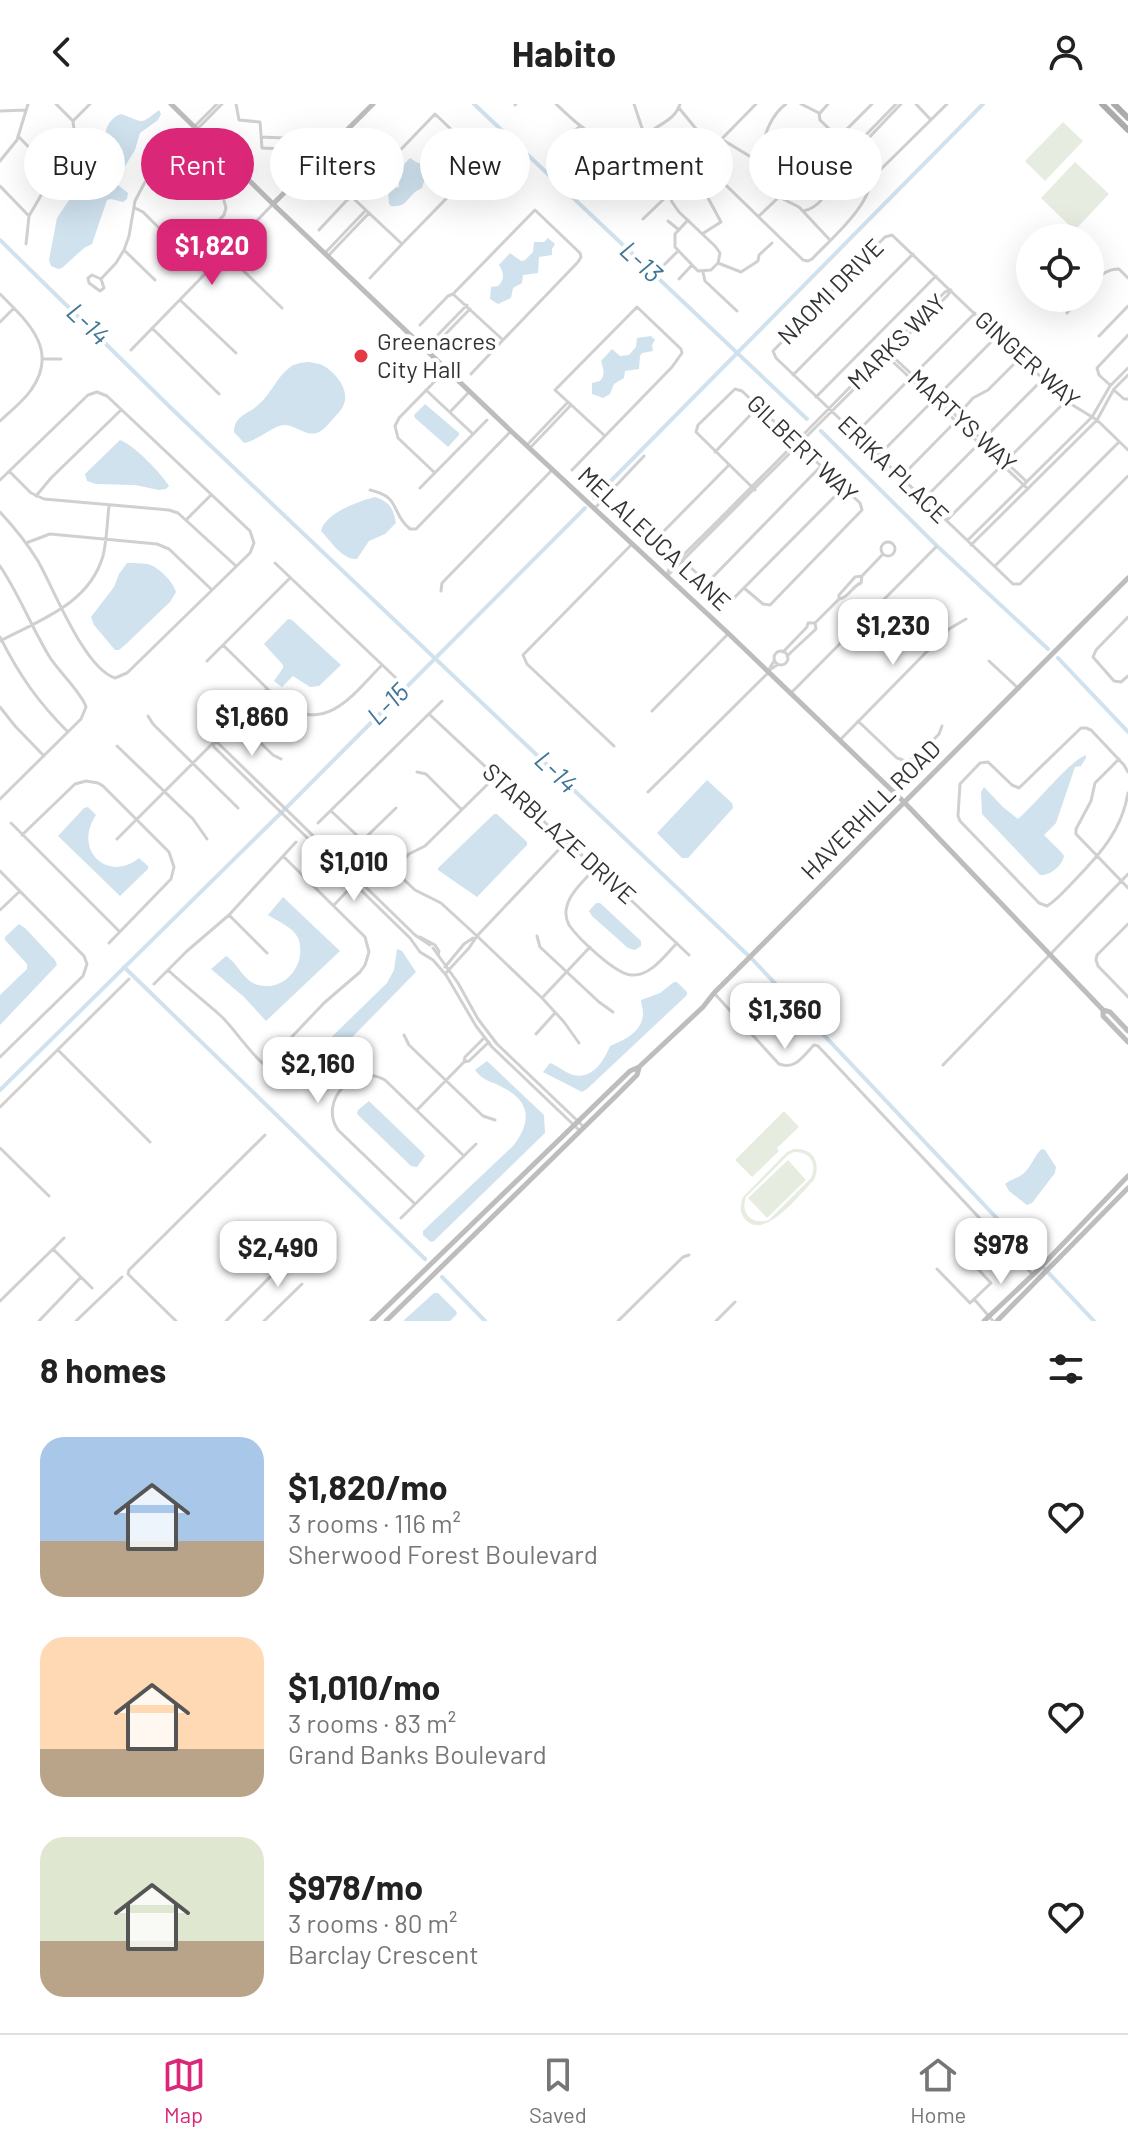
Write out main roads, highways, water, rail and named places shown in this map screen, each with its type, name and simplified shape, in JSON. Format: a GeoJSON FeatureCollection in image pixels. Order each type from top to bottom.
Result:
{"type":"FeatureCollection","features":[{"type":"Feature","properties":{"kind":"main road"},"geometry":{"type":"LineString","coordinates":[[1102,104],[1126,127]]}},
{"type":"Feature","properties":{"kind":"main road"},"geometry":{"type":"LineString","coordinates":[[1114,104],[1128,118]]}},
{"type":"Feature","properties":{"kind":"water"},"geometry":{"type":"Polygon","coordinates":[[[159,110],[161,114],[147,128],[141,128],[135,150],[125,166],[125,128],[107,128],[121,114],[139,121],[159,110]]]}},
{"type":"Feature","properties":{"kind":"water"},"geometry":{"type":"Polygon","coordinates":[[[410,158],[418,163],[420,189],[405,203],[391,206],[389,200],[404,200],[404,164],[410,158]]]}},
{"type":"Feature","properties":{"kind":"water"},"geometry":{"type":"Polygon","coordinates":[[[69,200],[107,200],[92,244],[58,269],[51,266],[49,260],[57,218],[69,200]]]}},
{"type":"Feature","properties":{"kind":"water"},"geometry":{"type":"Polygon","coordinates":[[[548,238],[555,244],[552,255],[539,257],[538,273],[523,275],[522,283],[513,288],[511,298],[498,304],[490,299],[491,287],[498,286],[503,278],[499,265],[510,253],[521,261],[525,260],[533,252],[534,242],[544,242],[548,238]]]}},
{"type":"Feature","properties":{"kind":"water"},"geometry":{"type":"Polygon","coordinates":[[[651,336],[655,340],[653,351],[642,353],[639,369],[625,371],[624,378],[614,384],[610,394],[603,398],[592,394],[592,383],[600,381],[603,376],[601,361],[612,349],[620,356],[629,355],[636,347],[637,338],[651,336]]]}},
{"type":"Feature","properties":{"kind":"water"},"geometry":{"type":"Polygon","coordinates":[[[308,362],[320,364],[340,381],[345,392],[341,410],[319,432],[310,433],[284,425],[244,443],[234,432],[239,418],[263,400],[289,368],[308,362]]]}},
{"type":"Feature","properties":{"kind":"water"},"geometry":{"type":"Polygon","coordinates":[[[425,404],[459,433],[448,447],[415,418],[414,415],[425,404]]]}},
{"type":"Feature","properties":{"kind":"water"},"geometry":{"type":"Polygon","coordinates":[[[120,440],[154,467],[169,486],[166,489],[87,481],[85,474],[120,440]]]}},
{"type":"Feature","properties":{"kind":"water"},"geometry":{"type":"Polygon","coordinates":[[[375,497],[390,506],[396,523],[385,534],[369,541],[357,559],[346,556],[321,531],[329,519],[344,509],[375,497]]]}},
{"type":"Feature","properties":{"kind":"water"},"geometry":{"type":"Polygon","coordinates":[[[127,563],[148,564],[156,568],[176,592],[170,602],[126,644],[115,650],[91,617],[114,587],[127,563]]]}},
{"type":"Feature","properties":{"kind":"water"},"geometry":{"type":"Polygon","coordinates":[[[288,619],[341,665],[319,686],[310,687],[293,676],[282,687],[274,681],[283,665],[264,644],[288,619]]]}},
{"type":"Feature","properties":{"kind":"water"},"geometry":{"type":"Polygon","coordinates":[[[1086,755],[1081,766],[1075,767],[1056,823],[1044,835],[1062,853],[1063,860],[1051,872],[1040,875],[982,814],[981,792],[984,787],[1018,819],[1070,766],[1086,755]]]}},
{"type":"Feature","properties":{"kind":"water"},"geometry":{"type":"Polygon","coordinates":[[[707,780],[732,803],[733,808],[688,858],[682,858],[657,833],[707,780]]]}},
{"type":"Feature","properties":{"kind":"water"},"geometry":{"type":"Polygon","coordinates":[[[88,807],[96,815],[88,840],[97,859],[116,867],[128,865],[139,858],[148,866],[120,896],[58,836],[88,807]]]}},
{"type":"Feature","properties":{"kind":"water"},"geometry":{"type":"Polygon","coordinates":[[[494,814],[527,845],[477,897],[438,868],[494,814]]]}},
{"type":"Feature","properties":{"kind":"water"},"geometry":{"type":"Polygon","coordinates":[[[283,897],[340,951],[266,1021],[211,969],[226,956],[248,980],[258,985],[277,984],[292,974],[300,957],[298,938],[289,927],[268,915],[283,897]]]}},
{"type":"Feature","properties":{"kind":"water"},"geometry":{"type":"Polygon","coordinates":[[[600,903],[641,941],[641,946],[635,950],[628,948],[592,916],[589,911],[600,903]]]}},
{"type":"Feature","properties":{"kind":"water"},"geometry":{"type":"Polygon","coordinates":[[[19,924],[57,965],[0,1025],[0,995],[27,969],[27,964],[5,940],[19,924]]]}},
{"type":"Feature","properties":{"kind":"water"},"geometry":{"type":"Polygon","coordinates":[[[397,949],[402,951],[416,972],[317,1070],[312,1056],[387,983],[394,970],[397,949]]]}},
{"type":"Feature","properties":{"kind":"water"},"geometry":{"type":"Polygon","coordinates":[[[674,982],[687,995],[587,1089],[582,1092],[543,1072],[550,1063],[573,1075],[591,1072],[601,1063],[610,1046],[632,1034],[640,1025],[643,1013],[641,1000],[660,993],[674,982]]]}},
{"type":"Feature","properties":{"kind":"water"},"geometry":{"type":"Polygon","coordinates":[[[487,1061],[544,1115],[545,1133],[431,1242],[423,1231],[513,1146],[523,1129],[526,1114],[519,1099],[484,1079],[475,1070],[487,1061]]]}},
{"type":"Feature","properties":{"kind":"water"},"geometry":{"type":"Polygon","coordinates":[[[369,1101],[425,1156],[417,1167],[411,1166],[357,1114],[369,1101]]]}},
{"type":"Feature","properties":{"kind":"water"},"geometry":{"type":"Polygon","coordinates":[[[1042,1149],[1056,1167],[1055,1173],[1032,1203],[1027,1205],[1005,1184],[1024,1173],[1042,1149]]]}},
{"type":"Feature","properties":{"kind":"water"},"geometry":{"type":"Polygon","coordinates":[[[434,1293],[438,1293],[456,1311],[457,1314],[450,1321],[403,1321],[434,1293]]]}},
{"type":"Feature","properties":{"kind":"waterway","name":"L-13"},"geometry":{"type":"LineString","coordinates":[[474,104],[807,419]]}},
{"type":"Feature","properties":{"kind":"waterway","name":"L-15"},"geometry":{"type":"LineString","coordinates":[[594,498],[983,104]]}},
{"type":"Feature","properties":{"kind":"waterway","name":"L-14"},"geometry":{"type":"LineString","coordinates":[[0,240],[173,410],[752,959],[1094,1321]]}},
{"type":"Feature","properties":{"kind":"waterway","name":"L-13"},"geometry":{"type":"LineString","coordinates":[[821,431],[936,545],[1048,649]]}},
{"type":"Feature","properties":{"kind":"waterway","name":"L-15"},"geometry":{"type":"LineString","coordinates":[[0,1090],[585,508]]}},
{"type":"Feature","properties":{"kind":"waterway","name":"L-13"},"geometry":{"type":"LineString","coordinates":[[1058,658],[1128,732]]}},
{"type":"Feature","properties":{"kind":"waterway","name":"L-15"},"geometry":{"type":"LineString","coordinates":[[124,967],[425,1259]]}},
{"type":"Feature","properties":{"kind":"waterway","name":"L-15"},"geometry":{"type":"LineString","coordinates":[[442,1277],[485,1321]]}},
{"type":"Feature","properties":{"kind":"place","name":"Greenacres City Hall"},"geometry":{"type":"Point","coordinates":[361,356]}}]}
